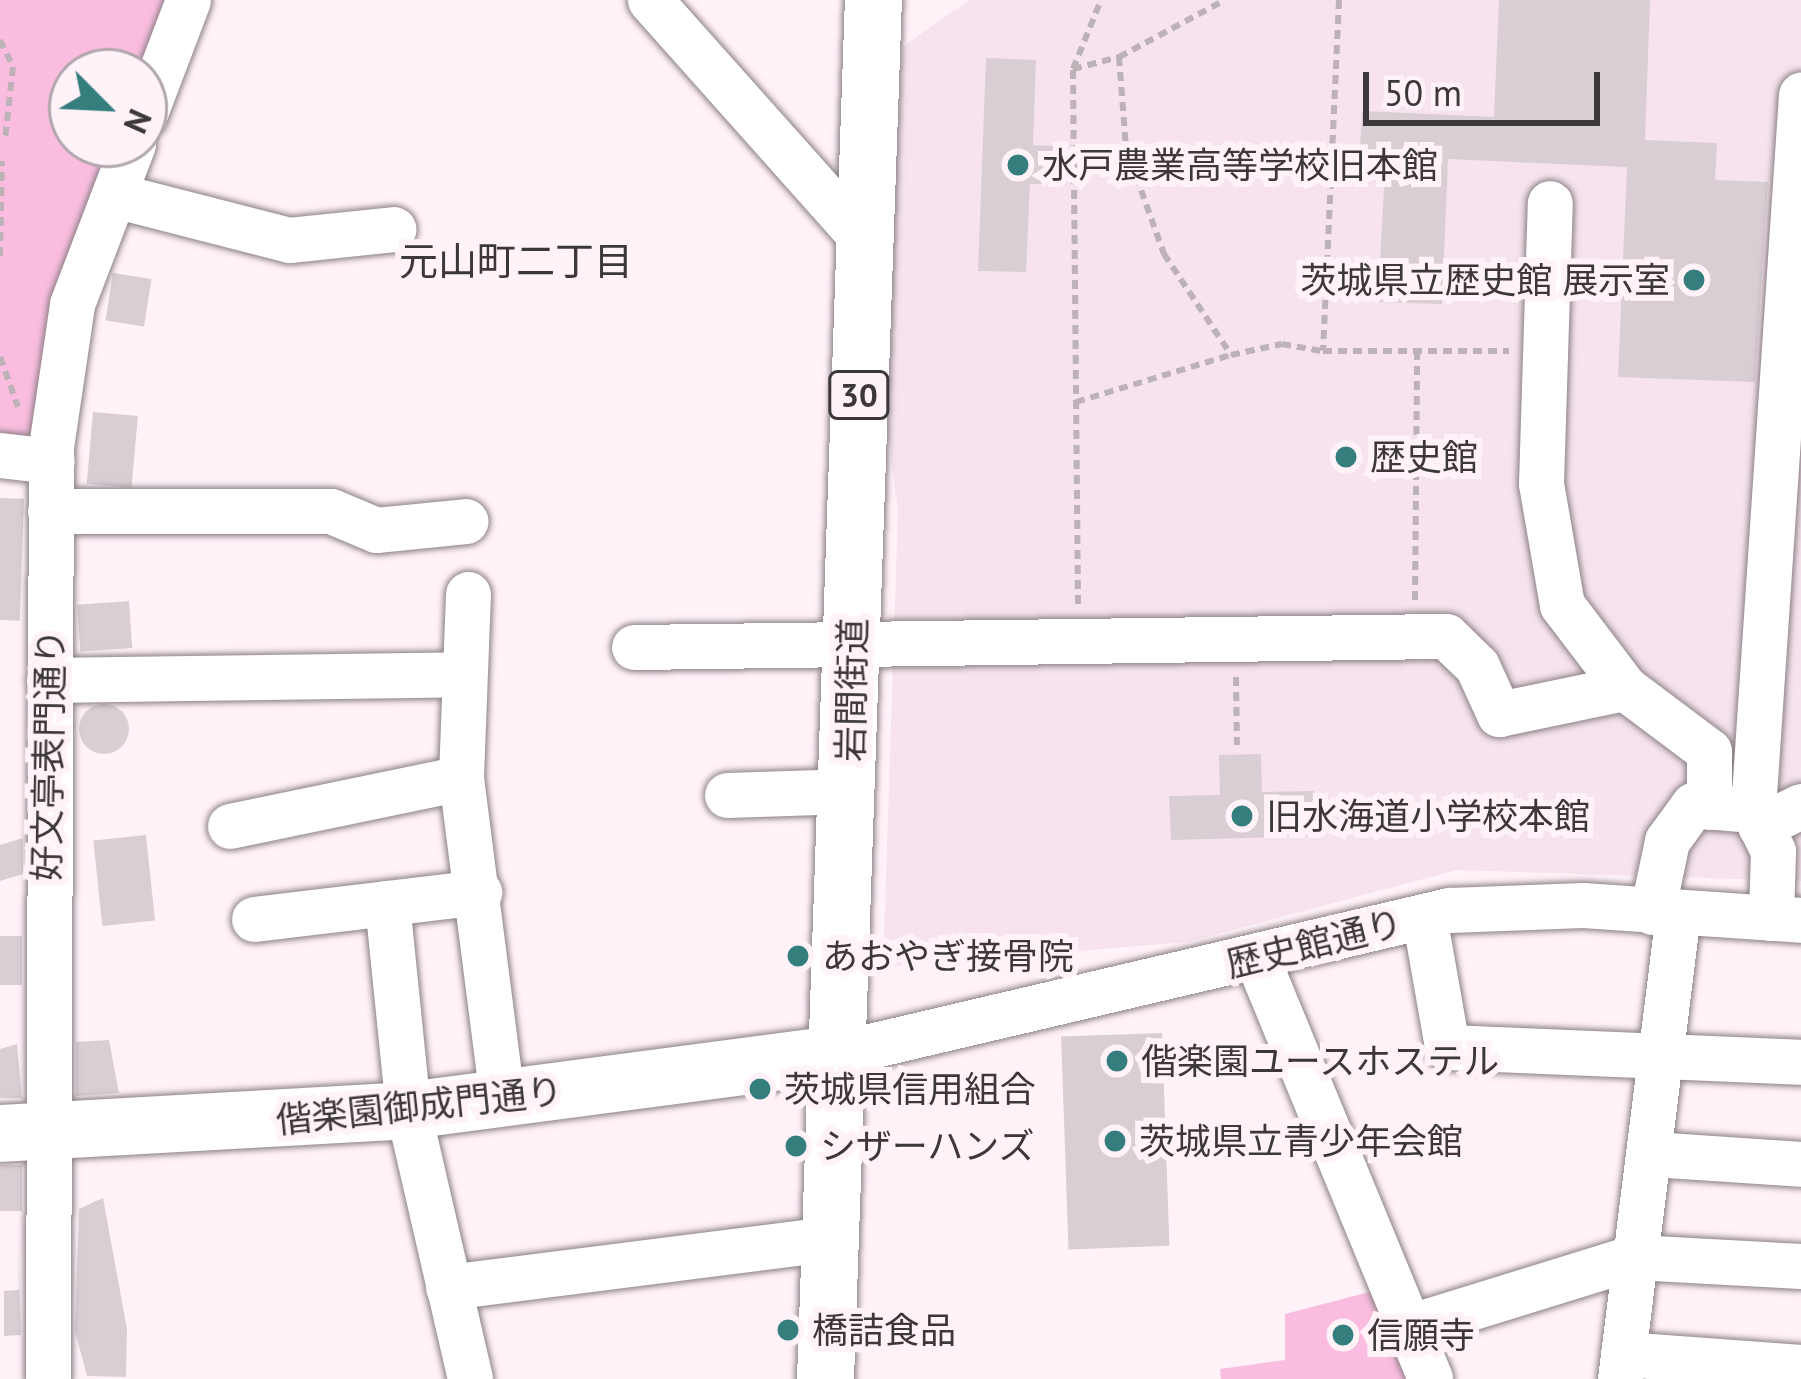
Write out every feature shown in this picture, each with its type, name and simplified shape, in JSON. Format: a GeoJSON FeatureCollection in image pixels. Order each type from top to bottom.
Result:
{"type":"FeatureCollection","features":[{"type":"Feature","properties":{"kind":"main road","name":"岩間街道"},"geometry":{"type":"LineString","coordinates":[[825,1379],[873,0]]}},
{"type":"Feature","properties":{"kind":"main road","name":"偕楽園御成門通り"},"geometry":{"type":"LineString","coordinates":[[21,1132],[408,1110],[836,1054]]}},
{"type":"Feature","properties":{"kind":"street"},"geometry":{"type":"LineString","coordinates":[[168,53],[188,0]]}},
{"type":"Feature","properties":{"kind":"street"},"geometry":{"type":"LineString","coordinates":[[650,0],[863,240]]}},
{"type":"Feature","properties":{"kind":"street"},"geometry":{"type":"LineString","coordinates":[[1741,814],[1800,165],[1801,95]]}},
{"type":"Feature","properties":{"kind":"street","name":"好文亭表門通り"},"geometry":{"type":"LineString","coordinates":[[48,1379],[21,1132],[49,680],[52,461],[72,304],[125,168]]}},
{"type":"Feature","properties":{"kind":"street"},"geometry":{"type":"LineString","coordinates":[[114,195],[289,240],[393,229]]}},
{"type":"Feature","properties":{"kind":"street"},"geometry":{"type":"LineString","coordinates":[[1550,203],[1541,483],[1562,605],[1625,688],[1709,751],[1741,814],[1773,851],[1786,919]]}},
{"type":"Feature","properties":{"kind":"street"},"geometry":{"type":"LineString","coordinates":[[0,455],[52,461]]}},
{"type":"Feature","properties":{"kind":"street"},"geometry":{"type":"LineString","coordinates":[[50,511],[332,511],[376,530],[466,520]]}},
{"type":"Feature","properties":{"kind":"street"},"geometry":{"type":"LineString","coordinates":[[468,594],[460,674],[461,778],[502,1097]]}},
{"type":"Feature","properties":{"kind":"street"},"geometry":{"type":"LineString","coordinates":[[634,646],[852,648],[1446,636],[1477,666],[1498,713],[1625,688]]}},
{"type":"Feature","properties":{"kind":"street"},"geometry":{"type":"LineString","coordinates":[[49,680],[460,674]]}},
{"type":"Feature","properties":{"kind":"street"},"geometry":{"type":"LineString","coordinates":[[230,826],[461,778]]}},
{"type":"Feature","properties":{"kind":"street"},"geometry":{"type":"LineString","coordinates":[[727,795],[849,791]]}},
{"type":"Feature","properties":{"kind":"street"},"geometry":{"type":"LineString","coordinates":[[1801,806],[1741,814],[1693,805],[1667,842],[1664,1055],[1621,1366],[1801,1367]]}},
{"type":"Feature","properties":{"kind":"street"},"geometry":{"type":"LineString","coordinates":[[254,919],[479,892]]}},
{"type":"Feature","properties":{"kind":"street"},"geometry":{"type":"LineString","coordinates":[[387,903],[408,1110],[470,1379]]}},
{"type":"Feature","properties":{"kind":"street","name":"歴史館通り"},"geometry":{"type":"LineString","coordinates":[[836,1054],[1258,961],[1424,916],[1528,905],[1786,919]]}},
{"type":"Feature","properties":{"kind":"street"},"geometry":{"type":"LineString","coordinates":[[1424,916],[1447,1047],[1801,1062]]}},
{"type":"Feature","properties":{"kind":"street"},"geometry":{"type":"LineString","coordinates":[[1258,961],[1405,1328],[1430,1379]]}},
{"type":"Feature","properties":{"kind":"street"},"geometry":{"type":"LineString","coordinates":[[1652,1154],[1801,1164]]}},
{"type":"Feature","properties":{"kind":"street"},"geometry":{"type":"LineString","coordinates":[[448,1287],[829,1239]]}},
{"type":"Feature","properties":{"kind":"street"},"geometry":{"type":"LineString","coordinates":[[1405,1328],[1635,1257],[1801,1266]]}},
{"type":"Feature","properties":{"kind":"path"},"geometry":{"type":"LineString","coordinates":[[1078,644],[1073,69],[1101,0]]}},
{"type":"Feature","properties":{"kind":"path"},"geometry":{"type":"LineString","coordinates":[[1073,69],[1120,57],[1225,0]]}},
{"type":"Feature","properties":{"kind":"path"},"geometry":{"type":"LineString","coordinates":[[1323,351],[1339,0]]}},
{"type":"Feature","properties":{"kind":"path"},"geometry":{"type":"LineString","coordinates":[[0,40],[14,67],[5,140]]}},
{"type":"Feature","properties":{"kind":"path"},"geometry":{"type":"LineString","coordinates":[[1120,57],[1126,148],[1165,254],[1231,355]]}},
{"type":"Feature","properties":{"kind":"path"},"geometry":{"type":"LineString","coordinates":[[0,256],[2,161]]}},
{"type":"Feature","properties":{"kind":"path"},"geometry":{"type":"LineString","coordinates":[[1076,402],[1282,344],[1323,351],[1546,351]]}},
{"type":"Feature","properties":{"kind":"path"},"geometry":{"type":"LineString","coordinates":[[1414,637],[1418,351]]}},
{"type":"Feature","properties":{"kind":"path"},"geometry":{"type":"LineString","coordinates":[[1235,640],[1238,745]]}},
{"type":"Feature","properties":{"kind":"shaded area"},"geometry":{"type":"Polygon","coordinates":[[[0,0],[177,0],[155,48],[48,48],[48,168],[116,168],[44,420],[10,454],[0,449],[0,0]]]}},
{"type":"Feature","properties":{"kind":"shaded area","name":"歴史館"},"geometry":{"type":"Polygon","coordinates":[[[969,0],[1801,0],[1801,881],[1457,870],[1188,942],[883,967],[898,511],[884,403],[902,47],[969,0]]]}},
{"type":"Feature","properties":{"kind":"shaded area","name":"信願寺"},"geometry":{"type":"Polygon","coordinates":[[[1381,1289],[1419,1379],[1221,1379],[1220,1369],[1285,1360],[1285,1314],[1381,1289]]]}},
{"type":"Feature","properties":{"kind":"building","name":"茨城県立歴史館 展示室"},"geometry":{"type":"Polygon","coordinates":[[[1499,0],[1650,0],[1645,140],[1717,143],[1715,180],[1768,182],[1755,382],[1618,377],[1627,167],[1448,159],[1442,304],[1378,302],[1385,169],[1359,168],[1362,111],[1494,117],[1499,0]]]}},
{"type":"Feature","properties":{"kind":"building","name":"水戸農業高等学校旧本館"},"geometry":{"type":"Polygon","coordinates":[[[986,58],[1036,60],[1033,145],[1054,146],[1053,184],[1030,184],[1026,272],[978,271],[986,58]]]}},
{"type":"Feature","properties":{"kind":"building"},"geometry":{"type":"Polygon","coordinates":[[[113,273],[152,279],[144,327],[105,320],[113,273]]]}},
{"type":"Feature","properties":{"kind":"building"},"geometry":{"type":"Polygon","coordinates":[[[93,412],[138,416],[132,488],[87,484],[93,412]]]}},
{"type":"Feature","properties":{"kind":"building"},"geometry":{"type":"Polygon","coordinates":[[[0,498],[24,499],[20,621],[0,620],[0,498]]]}},
{"type":"Feature","properties":{"kind":"building"},"geometry":{"type":"Polygon","coordinates":[[[129,601],[132,648],[80,652],[77,605],[129,601]]]}},
{"type":"Feature","properties":{"kind":"building"},"geometry":{"type":"Polygon","coordinates":[[[104,704],[122,711],[129,729],[122,747],[104,754],[86,747],[79,729],[86,711],[104,704]]]}},
{"type":"Feature","properties":{"kind":"building","name":"旧水海道小学校本館"},"geometry":{"type":"Polygon","coordinates":[[[1261,754],[1262,792],[1314,791],[1315,836],[1171,840],[1169,796],[1220,795],[1219,755],[1261,754]]]}},
{"type":"Feature","properties":{"kind":"building"},"geometry":{"type":"Polygon","coordinates":[[[146,835],[155,921],[102,926],[93,841],[146,835]]]}},
{"type":"Feature","properties":{"kind":"building"},"geometry":{"type":"Polygon","coordinates":[[[23,838],[23,874],[0,881],[0,845],[23,838]]]}},
{"type":"Feature","properties":{"kind":"building"},"geometry":{"type":"Polygon","coordinates":[[[0,936],[22,936],[22,985],[0,985],[0,936]]]}},
{"type":"Feature","properties":{"kind":"building","name":"茨城県立青少年会館"},"geometry":{"type":"Polygon","coordinates":[[[1162,1033],[1169,1246],[1068,1249],[1061,1037],[1162,1033]]]}},
{"type":"Feature","properties":{"kind":"building"},"geometry":{"type":"Polygon","coordinates":[[[109,1040],[119,1093],[76,1096],[76,1042],[109,1040]]]}},
{"type":"Feature","properties":{"kind":"building"},"geometry":{"type":"Polygon","coordinates":[[[17,1044],[22,1098],[0,1098],[0,1049],[17,1044]]]}},
{"type":"Feature","properties":{"kind":"building"},"geometry":{"type":"Polygon","coordinates":[[[0,1165],[22,1165],[22,1211],[0,1211],[0,1165]]]}},
{"type":"Feature","properties":{"kind":"building"},"geometry":{"type":"Polygon","coordinates":[[[103,1198],[127,1329],[126,1377],[87,1376],[75,1331],[79,1209],[103,1198]]]}},
{"type":"Feature","properties":{"kind":"building"},"geometry":{"type":"Polygon","coordinates":[[[18,1241],[21,1335],[4,1336],[4,1291],[19,1290],[18,1241]]]}},
{"type":"Feature","properties":{"kind":"place","name":"水戸農業高等学校旧本館"},"geometry":{"type":"Point","coordinates":[1018,165]}},
{"type":"Feature","properties":{"kind":"place","name":"茨城県立歴史館 展示室"},"geometry":{"type":"Point","coordinates":[1694,280]}},
{"type":"Feature","properties":{"kind":"place","name":"歴史館"},"geometry":{"type":"Point","coordinates":[1346,457]}},
{"type":"Feature","properties":{"kind":"place","name":"旧水海道小学校本館"},"geometry":{"type":"Point","coordinates":[1242,816]}},
{"type":"Feature","properties":{"kind":"place","name":"あおやぎ接骨院"},"geometry":{"type":"Point","coordinates":[798,956]}},
{"type":"Feature","properties":{"kind":"place","name":"偕楽園ユースホステル"},"geometry":{"type":"Point","coordinates":[1117,1061]}},
{"type":"Feature","properties":{"kind":"place","name":"茨城県信用組合"},"geometry":{"type":"Point","coordinates":[760,1089]}},
{"type":"Feature","properties":{"kind":"place","name":"茨城県立青少年会館"},"geometry":{"type":"Point","coordinates":[1115,1141]}},
{"type":"Feature","properties":{"kind":"place","name":"シザーハンズ"},"geometry":{"type":"Point","coordinates":[796,1146]}},
{"type":"Feature","properties":{"kind":"place","name":"橋詰食品"},"geometry":{"type":"Point","coordinates":[788,1330]}},
{"type":"Feature","properties":{"kind":"place","name":"信願寺"},"geometry":{"type":"Point","coordinates":[1343,1335]}},
{"type":"Feature","properties":{"kind":"district","name":"元山町二丁目"},"geometry":{"type":"Point","coordinates":[516,261]}}]}
